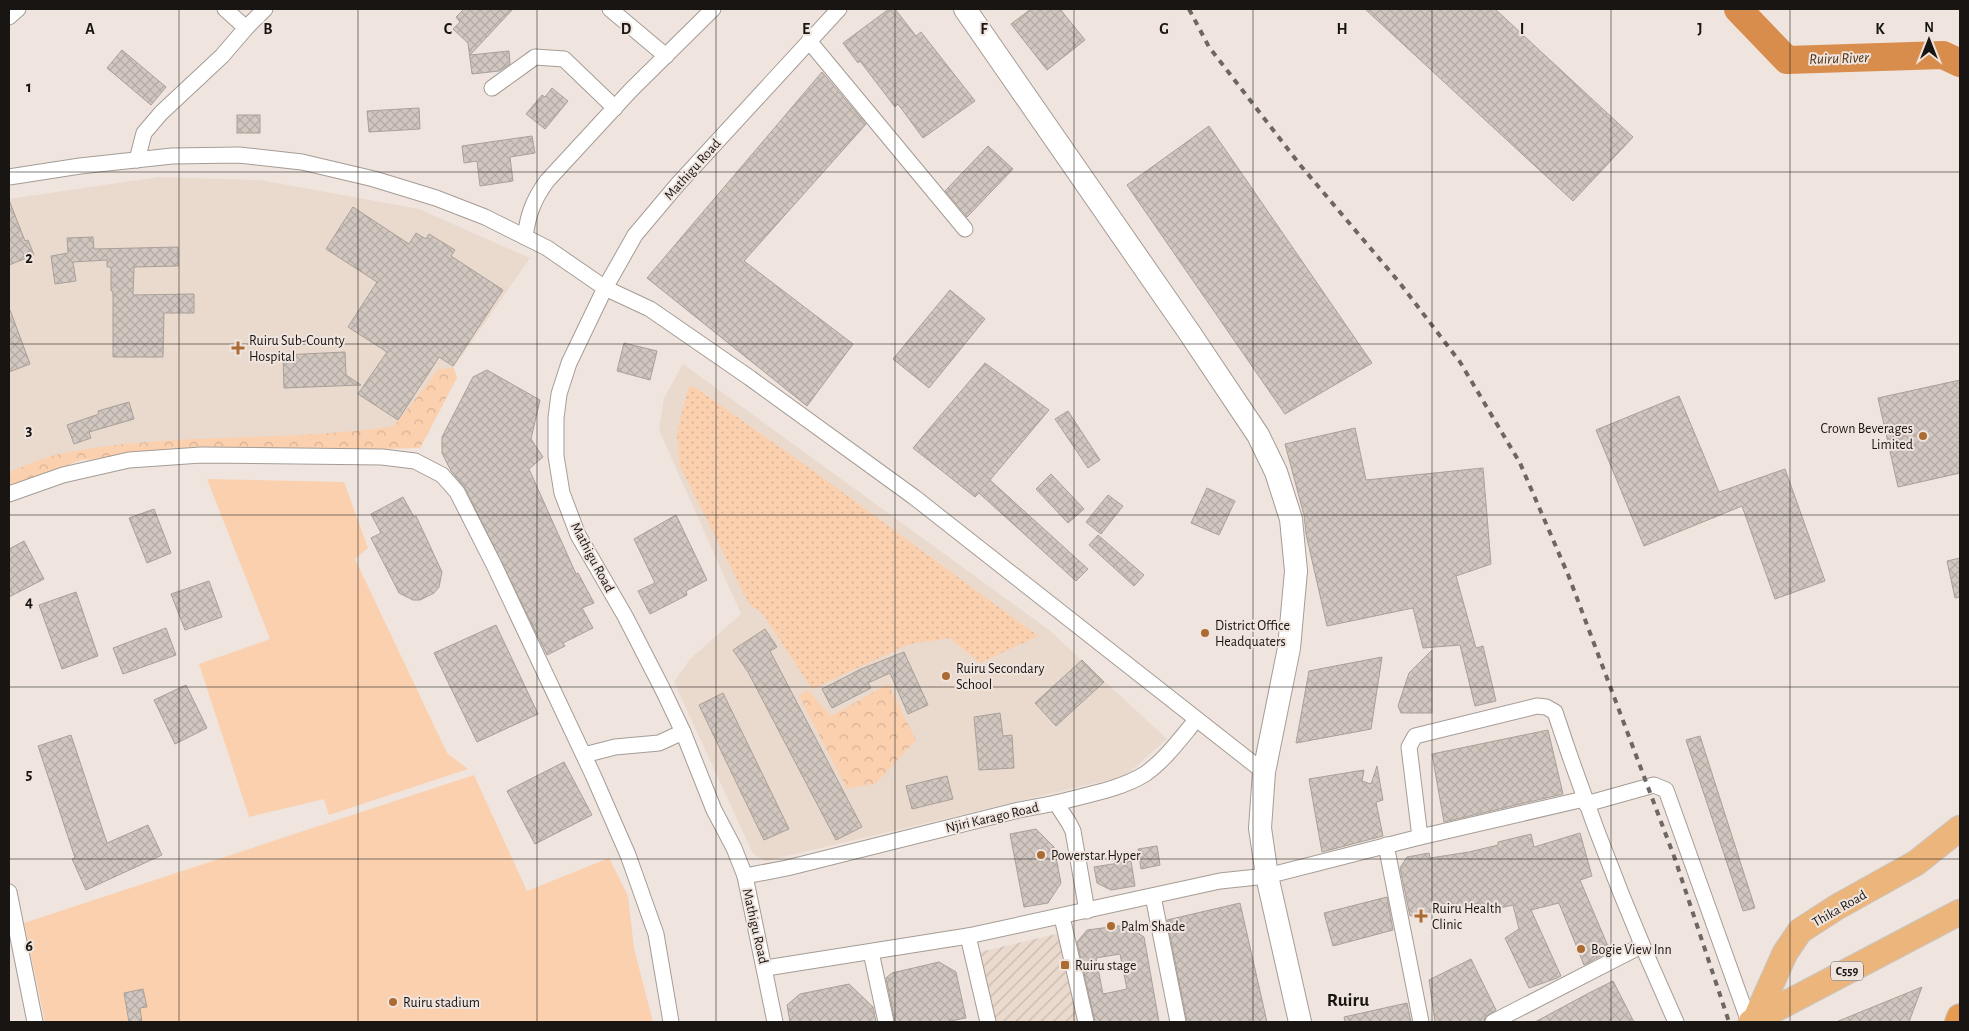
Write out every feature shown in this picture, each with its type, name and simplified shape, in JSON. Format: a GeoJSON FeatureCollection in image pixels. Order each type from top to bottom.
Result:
{"type":"FeatureCollection","features":[{"type":"Feature","properties":{"kind":"highway"},"geometry":{"type":"LineString","coordinates":[[1958,1022],[1960,1016]]}},
{"type":"Feature","properties":{"kind":"main road"},"geometry":{"type":"LineString","coordinates":[[965,9],[1190,332],[1258,436],[1276,472],[1291,519],[1296,571],[1288,648],[1264,772],[1260,828],[1267,876],[1300,1022]]}},
{"type":"Feature","properties":{"kind":"main road","name":"Thika Road"},"geometry":{"type":"LineString","coordinates":[[1751,1022],[1785,953],[1800,931],[1837,907],[1916,863],[1960,828]]}},
{"type":"Feature","properties":{"kind":"main road","name":"C559"},"geometry":{"type":"LineString","coordinates":[[1751,1022],[1950,917]]}},
{"type":"Feature","properties":{"kind":"street"},"geometry":{"type":"LineString","coordinates":[[9,17],[18,9]]}},
{"type":"Feature","properties":{"kind":"street"},"geometry":{"type":"LineString","coordinates":[[226,9],[246,28]]}},
{"type":"Feature","properties":{"kind":"street"},"geometry":{"type":"LineString","coordinates":[[138,160],[144,133],[161,113],[222,56],[265,9]]}},
{"type":"Feature","properties":{"kind":"street"},"geometry":{"type":"LineString","coordinates":[[610,9],[666,56]]}},
{"type":"Feature","properties":{"kind":"street"},"geometry":{"type":"LineString","coordinates":[[525,237],[530,210],[535,197],[547,181],[615,108],[714,9]]}},
{"type":"Feature","properties":{"kind":"street","name":"Mathigu Road"},"geometry":{"type":"LineString","coordinates":[[775,1022],[766,968],[744,876],[734,848],[714,810],[683,732],[625,616],[578,536],[562,493],[556,456],[556,418],[559,394],[570,363],[605,288],[635,235],[678,184],[839,9]]}},
{"type":"Feature","properties":{"kind":"street"},"geometry":{"type":"LineString","coordinates":[[810,41],[965,229]]}},
{"type":"Feature","properties":{"kind":"street"},"geometry":{"type":"LineString","coordinates":[[492,88],[535,57],[564,59],[615,108]]}},
{"type":"Feature","properties":{"kind":"street"},"geometry":{"type":"LineString","coordinates":[[9,177],[80,166],[172,156],[239,155],[302,162],[436,198],[485,217],[547,248],[605,288],[650,308],[750,378],[914,497],[1264,772]]}},
{"type":"Feature","properties":{"kind":"street"},"geometry":{"type":"LineString","coordinates":[[9,494],[63,475],[130,460],[201,455],[273,454],[382,457],[415,461],[442,474],[458,492],[584,755],[628,855],[656,934],[671,1022]]}},
{"type":"Feature","properties":{"kind":"street"},"geometry":{"type":"LineString","coordinates":[[1420,837],[1408,747],[1415,736],[1527,708],[1546,707],[1556,712],[1585,801],[1641,946],[1676,1022]]}},
{"type":"Feature","properties":{"kind":"street"},"geometry":{"type":"LineString","coordinates":[[1056,803],[1110,789],[1144,774],[1165,756],[1196,720]]}},
{"type":"Feature","properties":{"kind":"street"},"geometry":{"type":"LineString","coordinates":[[584,755],[615,747],[660,743],[683,732]]}},
{"type":"Feature","properties":{"kind":"street"},"geometry":{"type":"LineString","coordinates":[[766,968],[968,936],[1220,881],[1267,876],[1420,837],[1654,785],[1666,790],[1751,1022]]}},
{"type":"Feature","properties":{"kind":"street","name":"Njiri Karago Road"},"geometry":{"type":"LineString","coordinates":[[744,876],[1019,810],[1056,803],[1072,832],[1087,911]]}},
{"type":"Feature","properties":{"kind":"street"},"geometry":{"type":"LineString","coordinates":[[1386,845],[1421,1022]]}},
{"type":"Feature","properties":{"kind":"street"},"geometry":{"type":"LineString","coordinates":[[9,892],[35,1022]]}},
{"type":"Feature","properties":{"kind":"street"},"geometry":{"type":"LineString","coordinates":[[1154,896],[1178,1022]]}},
{"type":"Feature","properties":{"kind":"street"},"geometry":{"type":"LineString","coordinates":[[1062,917],[1086,1022]]}},
{"type":"Feature","properties":{"kind":"street"},"geometry":{"type":"LineString","coordinates":[[968,936],[988,1022]]}},
{"type":"Feature","properties":{"kind":"street"},"geometry":{"type":"LineString","coordinates":[[1493,1022],[1641,946]]}},
{"type":"Feature","properties":{"kind":"street"},"geometry":{"type":"LineString","coordinates":[[871,952],[886,1022]]}},
{"type":"Feature","properties":{"kind":"shaded area","name":"Ruiru Sub-County Hospital"},"geometry":{"type":"Polygon","coordinates":[[[159,177],[260,180],[419,209],[530,258],[404,439],[87,456],[9,479],[9,199],[159,177]]]}},
{"type":"Feature","properties":{"kind":"shaded area"},"geometry":{"type":"Polygon","coordinates":[[[683,364],[1049,630],[1167,739],[1125,776],[766,861],[753,854],[674,682],[690,659],[741,614],[659,430],[664,398],[683,364]]]}},
{"type":"Feature","properties":{"kind":"shaded area"},"geometry":{"type":"Polygon","coordinates":[[[1061,933],[1081,1022],[992,1022],[976,953],[1061,933]]]}},
{"type":"Feature","properties":{"kind":"green space"},"geometry":{"type":"Polygon","coordinates":[[[454,368],[457,378],[420,448],[149,455],[82,460],[9,485],[9,472],[59,454],[100,447],[142,442],[352,431],[394,426],[439,369],[454,368]]]}},
{"type":"Feature","properties":{"kind":"green space"},"geometry":{"type":"Polygon","coordinates":[[[693,386],[815,472],[1038,636],[980,663],[950,638],[910,644],[812,689],[762,613],[749,604],[680,466],[677,433],[688,389],[693,386]]]}},
{"type":"Feature","properties":{"kind":"green space"},"geometry":{"type":"Polygon","coordinates":[[[207,479],[344,482],[368,548],[355,559],[447,753],[468,769],[329,815],[324,799],[249,817],[199,664],[270,639],[207,479]]]}},
{"type":"Feature","properties":{"kind":"green space"},"geometry":{"type":"Polygon","coordinates":[[[888,684],[916,740],[876,783],[847,789],[799,696],[808,690],[831,716],[888,684]]]}},
{"type":"Feature","properties":{"kind":"green space"},"geometry":{"type":"Polygon","coordinates":[[[474,775],[527,891],[609,858],[628,896],[634,948],[653,1022],[45,1022],[24,923],[474,775]]]}},
{"type":"Feature","properties":{"kind":"building"},"geometry":{"type":"Polygon","coordinates":[[[464,9],[513,9],[470,55],[509,51],[510,64],[499,71],[472,74],[468,43],[453,29],[460,22],[456,17],[464,9]]]}},
{"type":"Feature","properties":{"kind":"building"},"geometry":{"type":"Polygon","coordinates":[[[889,9],[895,9],[916,36],[921,32],[975,101],[923,138],[898,104],[895,107],[860,61],[858,63],[843,43],[889,9]]]}},
{"type":"Feature","properties":{"kind":"building"},"geometry":{"type":"Polygon","coordinates":[[[1031,9],[1060,9],[1085,40],[1047,70],[1011,24],[1031,9]]]}},
{"type":"Feature","properties":{"kind":"building"},"geometry":{"type":"Polygon","coordinates":[[[1365,9],[1495,9],[1633,137],[1573,201],[1365,9]]]}},
{"type":"Feature","properties":{"kind":"building"},"geometry":{"type":"Polygon","coordinates":[[[122,50],[166,87],[151,105],[107,68],[122,50]]]}},
{"type":"Feature","properties":{"kind":"building"},"geometry":{"type":"Polygon","coordinates":[[[822,72],[866,124],[744,261],[853,344],[807,406],[647,278],[822,72]]]}},
{"type":"Feature","properties":{"kind":"building"},"geometry":{"type":"Polygon","coordinates":[[[552,88],[568,101],[545,129],[526,114],[542,95],[545,97],[552,88]]]}},
{"type":"Feature","properties":{"kind":"building"},"geometry":{"type":"Polygon","coordinates":[[[419,108],[420,129],[369,132],[367,111],[419,108]]]}},
{"type":"Feature","properties":{"kind":"building"},"geometry":{"type":"Polygon","coordinates":[[[237,115],[260,115],[260,133],[237,133],[237,115]]]}},
{"type":"Feature","properties":{"kind":"building"},"geometry":{"type":"Polygon","coordinates":[[[1209,126],[1372,363],[1285,414],[1127,185],[1209,126]]]}},
{"type":"Feature","properties":{"kind":"building"},"geometry":{"type":"Polygon","coordinates":[[[532,136],[535,153],[510,157],[513,181],[480,186],[477,161],[464,163],[462,146],[532,136]]]}},
{"type":"Feature","properties":{"kind":"building"},"geometry":{"type":"Polygon","coordinates":[[[988,146],[1013,169],[967,217],[945,191],[988,146]]]}},
{"type":"Feature","properties":{"kind":"building"},"geometry":{"type":"Polygon","coordinates":[[[9,200],[25,241],[28,240],[34,255],[9,265],[9,200]]]}},
{"type":"Feature","properties":{"kind":"building"},"geometry":{"type":"Polygon","coordinates":[[[353,207],[409,244],[416,233],[426,239],[429,234],[455,250],[451,256],[503,290],[453,366],[439,357],[398,420],[358,394],[387,352],[348,327],[377,282],[326,249],[353,207]]]}},
{"type":"Feature","properties":{"kind":"building"},"geometry":{"type":"Polygon","coordinates":[[[93,237],[94,249],[178,247],[178,266],[134,267],[133,295],[194,294],[194,313],[164,313],[163,357],[113,357],[113,291],[111,291],[111,267],[107,267],[107,260],[73,262],[76,281],[55,284],[51,256],[68,253],[67,238],[93,237]]]}},
{"type":"Feature","properties":{"kind":"building"},"geometry":{"type":"Polygon","coordinates":[[[950,290],[985,319],[929,388],[893,359],[950,290]]]}},
{"type":"Feature","properties":{"kind":"building"},"geometry":{"type":"Polygon","coordinates":[[[9,311],[30,364],[9,372],[9,311]]]}},
{"type":"Feature","properties":{"kind":"building"},"geometry":{"type":"Polygon","coordinates":[[[624,343],[657,351],[650,380],[617,371],[624,343]]]}},
{"type":"Feature","properties":{"kind":"building"},"geometry":{"type":"Polygon","coordinates":[[[345,352],[346,375],[361,385],[284,388],[283,355],[345,352]]]}},
{"type":"Feature","properties":{"kind":"building"},"geometry":{"type":"Polygon","coordinates":[[[985,363],[1049,410],[990,480],[1088,569],[1076,581],[979,493],[975,497],[913,448],[985,363]]]}},
{"type":"Feature","properties":{"kind":"building"},"geometry":{"type":"Polygon","coordinates":[[[487,370],[540,400],[531,439],[543,457],[529,469],[576,574],[578,573],[594,603],[582,608],[593,628],[563,643],[565,646],[547,655],[465,488],[451,471],[442,453],[442,437],[473,377],[487,370]]]}},
{"type":"Feature","properties":{"kind":"building","name":"Crown Beverages Limited"},"geometry":{"type":"Polygon","coordinates":[[[1960,380],[1960,473],[1898,487],[1878,398],[1960,380]]]}},
{"type":"Feature","properties":{"kind":"building"},"geometry":{"type":"Polygon","coordinates":[[[1679,396],[1719,492],[1785,469],[1825,581],[1775,599],[1742,506],[1644,546],[1596,430],[1679,396]]]}},
{"type":"Feature","properties":{"kind":"building"},"geometry":{"type":"Polygon","coordinates":[[[129,402],[134,419],[89,432],[91,438],[74,444],[67,425],[99,414],[98,411],[129,402]]]}},
{"type":"Feature","properties":{"kind":"building"},"geometry":{"type":"Polygon","coordinates":[[[1068,411],[1100,460],[1088,468],[1055,419],[1068,411]]]}},
{"type":"Feature","properties":{"kind":"building"},"geometry":{"type":"Polygon","coordinates":[[[1355,428],[1366,480],[1483,468],[1491,564],[1456,576],[1476,648],[1483,646],[1496,701],[1475,706],[1460,645],[1423,648],[1413,608],[1327,626],[1306,534],[1304,515],[1285,444],[1355,428]]]}},
{"type":"Feature","properties":{"kind":"building"},"geometry":{"type":"Polygon","coordinates":[[[1051,474],[1084,509],[1068,523],[1036,489],[1051,474]]]}},
{"type":"Feature","properties":{"kind":"building"},"geometry":{"type":"Polygon","coordinates":[[[1207,488],[1235,501],[1219,535],[1191,523],[1207,488]]]}},
{"type":"Feature","properties":{"kind":"building"},"geometry":{"type":"Polygon","coordinates":[[[1108,495],[1123,506],[1101,534],[1086,522],[1108,495]]]}},
{"type":"Feature","properties":{"kind":"building"},"geometry":{"type":"Polygon","coordinates":[[[403,497],[414,517],[416,516],[442,572],[439,587],[434,593],[420,600],[413,600],[399,593],[371,538],[381,533],[371,514],[403,497]]]}},
{"type":"Feature","properties":{"kind":"building"},"geometry":{"type":"Polygon","coordinates":[[[154,509],[171,553],[147,563],[129,518],[154,509]]]}},
{"type":"Feature","properties":{"kind":"building"},"geometry":{"type":"Polygon","coordinates":[[[676,515],[707,580],[686,591],[687,595],[650,614],[638,591],[655,583],[634,539],[676,515]]]}},
{"type":"Feature","properties":{"kind":"building"},"geometry":{"type":"Polygon","coordinates":[[[1098,535],[1144,575],[1134,586],[1089,545],[1098,535]]]}},
{"type":"Feature","properties":{"kind":"building"},"geometry":{"type":"Polygon","coordinates":[[[24,541],[44,579],[9,597],[9,549],[24,541]]]}},
{"type":"Feature","properties":{"kind":"building"},"geometry":{"type":"Polygon","coordinates":[[[1960,558],[1960,597],[1955,598],[1947,561],[1960,558]]]}},
{"type":"Feature","properties":{"kind":"building"},"geometry":{"type":"Polygon","coordinates":[[[209,581],[222,617],[185,630],[171,594],[209,581]]]}},
{"type":"Feature","properties":{"kind":"building"},"geometry":{"type":"Polygon","coordinates":[[[76,592],[98,656],[62,669],[39,605],[76,592]]]}},
{"type":"Feature","properties":{"kind":"building"},"geometry":{"type":"Polygon","coordinates":[[[496,625],[538,714],[477,742],[434,653],[496,625]]]}},
{"type":"Feature","properties":{"kind":"building"},"geometry":{"type":"Polygon","coordinates":[[[166,628],[176,655],[123,674],[113,648],[166,628]]]}},
{"type":"Feature","properties":{"kind":"building"},"geometry":{"type":"Polygon","coordinates":[[[765,629],[777,647],[770,651],[862,827],[836,840],[748,672],[733,650],[765,629]]]}},
{"type":"Feature","properties":{"kind":"building"},"geometry":{"type":"Polygon","coordinates":[[[1432,650],[1432,713],[1401,713],[1398,706],[1409,673],[1432,650]]]}},
{"type":"Feature","properties":{"kind":"building"},"geometry":{"type":"Polygon","coordinates":[[[904,652],[928,705],[908,714],[890,673],[868,683],[871,688],[832,708],[822,689],[861,669],[904,652]]]}},
{"type":"Feature","properties":{"kind":"building"},"geometry":{"type":"Polygon","coordinates":[[[1382,657],[1371,729],[1296,743],[1309,671],[1382,657]]]}},
{"type":"Feature","properties":{"kind":"building"},"geometry":{"type":"Polygon","coordinates":[[[1082,660],[1104,682],[1056,726],[1035,703],[1082,660]]]}},
{"type":"Feature","properties":{"kind":"building"},"geometry":{"type":"Polygon","coordinates":[[[186,685],[207,728],[175,744],[154,700],[186,685]]]}},
{"type":"Feature","properties":{"kind":"building"},"geometry":{"type":"Polygon","coordinates":[[[723,693],[789,829],[764,840],[699,705],[723,693]]]}},
{"type":"Feature","properties":{"kind":"building"},"geometry":{"type":"Polygon","coordinates":[[[1000,713],[1003,736],[1012,735],[1014,768],[979,770],[974,717],[1000,713]]]}},
{"type":"Feature","properties":{"kind":"building"},"geometry":{"type":"Polygon","coordinates":[[[1548,730],[1563,794],[1444,822],[1432,754],[1548,730]]]}},
{"type":"Feature","properties":{"kind":"building"},"geometry":{"type":"Polygon","coordinates":[[[71,735],[107,843],[148,825],[162,855],[86,890],[72,859],[75,858],[38,746],[71,735]]]}},
{"type":"Feature","properties":{"kind":"building"},"geometry":{"type":"Polygon","coordinates":[[[1700,736],[1755,908],[1743,911],[1686,740],[1700,736]]]}},
{"type":"Feature","properties":{"kind":"building"},"geometry":{"type":"Polygon","coordinates":[[[564,762],[592,815],[535,844],[507,791],[564,762]]]}},
{"type":"Feature","properties":{"kind":"building"},"geometry":{"type":"Polygon","coordinates":[[[1377,766],[1383,800],[1376,802],[1383,836],[1322,852],[1309,779],[1364,770],[1362,781],[1371,784],[1377,766]]]}},
{"type":"Feature","properties":{"kind":"building"},"geometry":{"type":"Polygon","coordinates":[[[947,776],[953,799],[912,809],[906,786],[947,776]]]}},
{"type":"Feature","properties":{"kind":"building"},"geometry":{"type":"Polygon","coordinates":[[[1036,829],[1054,847],[1061,883],[1048,903],[1024,907],[1010,834],[1036,829]]]}},
{"type":"Feature","properties":{"kind":"building"},"geometry":{"type":"Polygon","coordinates":[[[1580,833],[1592,876],[1580,880],[1610,951],[1584,965],[1559,903],[1531,910],[1561,976],[1529,988],[1505,938],[1519,929],[1513,905],[1482,912],[1480,903],[1410,916],[1400,868],[1407,857],[1429,853],[1430,858],[1469,852],[1498,845],[1498,842],[1531,834],[1534,847],[1580,833]]]}},
{"type":"Feature","properties":{"kind":"building"},"geometry":{"type":"Polygon","coordinates":[[[1157,846],[1160,865],[1141,869],[1138,849],[1157,846]]]}},
{"type":"Feature","properties":{"kind":"building"},"geometry":{"type":"Polygon","coordinates":[[[1131,861],[1135,886],[1111,890],[1097,883],[1094,867],[1131,861]]]}},
{"type":"Feature","properties":{"kind":"building"},"geometry":{"type":"Polygon","coordinates":[[[1387,897],[1393,930],[1333,946],[1324,913],[1387,897]]]}},
{"type":"Feature","properties":{"kind":"building"},"geometry":{"type":"Polygon","coordinates":[[[1240,903],[1267,1022],[1187,1022],[1167,920],[1240,903]]]}},
{"type":"Feature","properties":{"kind":"building"},"geometry":{"type":"Polygon","coordinates":[[[1126,925],[1144,937],[1159,1022],[1095,1022],[1077,942],[1087,930],[1126,925]],[[1120,954],[1096,958],[1103,994],[1127,989],[1120,954]]]}},
{"type":"Feature","properties":{"kind":"building"},"geometry":{"type":"Polygon","coordinates":[[[1471,959],[1496,1010],[1485,1017],[1484,1022],[1435,1022],[1429,980],[1471,959]]]}},
{"type":"Feature","properties":{"kind":"building"},"geometry":{"type":"Polygon","coordinates":[[[939,962],[956,972],[966,1018],[945,1022],[895,1022],[886,978],[892,973],[939,962]]]}},
{"type":"Feature","properties":{"kind":"building"},"geometry":{"type":"Polygon","coordinates":[[[1613,981],[1634,1022],[1535,1022],[1589,993],[1613,981]]]}},
{"type":"Feature","properties":{"kind":"building"},"geometry":{"type":"Polygon","coordinates":[[[849,984],[873,1007],[876,1022],[790,1022],[787,1005],[800,994],[849,984]]]}},
{"type":"Feature","properties":{"kind":"building"},"geometry":{"type":"Polygon","coordinates":[[[1922,987],[1909,1022],[1836,1022],[1922,987]]]}},
{"type":"Feature","properties":{"kind":"building"},"geometry":{"type":"Polygon","coordinates":[[[143,989],[147,1007],[140,1008],[142,1022],[129,1022],[124,993],[143,989]]]}},
{"type":"Feature","properties":{"kind":"building"},"geometry":{"type":"Polygon","coordinates":[[[1407,1003],[1411,1022],[1345,1022],[1344,1017],[1407,1003]]]}},
{"type":"Feature","properties":{"kind":"waterway","name":"Ruiru River"},"geometry":{"type":"LineString","coordinates":[[1738,9],[1787,60],[1943,55],[1960,63]]}},
{"type":"Feature","properties":{"kind":"railway"},"geometry":{"type":"LineString","coordinates":[[1189,9],[1209,47],[1301,166],[1399,282],[1460,362],[1520,463],[1569,577],[1675,859],[1729,1022]]}},
{"type":"Feature","properties":{"kind":"place","name":"Ruiru Sub-County Hospital"},"geometry":{"type":"Point","coordinates":[238,348]}},
{"type":"Feature","properties":{"kind":"place","name":"Crown Beverages Limited"},"geometry":{"type":"Point","coordinates":[1923,436]}},
{"type":"Feature","properties":{"kind":"place","name":"District Office Headquaters"},"geometry":{"type":"Point","coordinates":[1205,633]}},
{"type":"Feature","properties":{"kind":"place","name":"Ruiru Secondary School"},"geometry":{"type":"Point","coordinates":[946,676]}},
{"type":"Feature","properties":{"kind":"place","name":"Powerstar Hyper"},"geometry":{"type":"Point","coordinates":[1041,855]}},
{"type":"Feature","properties":{"kind":"place","name":"Ruiru Health Clinic"},"geometry":{"type":"Point","coordinates":[1421,916]}},
{"type":"Feature","properties":{"kind":"place","name":"Palm Shade"},"geometry":{"type":"Point","coordinates":[1111,926]}},
{"type":"Feature","properties":{"kind":"place","name":"Bogie View Inn"},"geometry":{"type":"Point","coordinates":[1581,949]}},
{"type":"Feature","properties":{"kind":"place","name":"Ruiru stage"},"geometry":{"type":"Point","coordinates":[1065,965]}},
{"type":"Feature","properties":{"kind":"place","name":"Ruiru stadium"},"geometry":{"type":"Point","coordinates":[393,1002]}},
{"type":"Feature","properties":{"kind":"district","name":"Ruiru"},"geometry":{"type":"Point","coordinates":[1348,999]}}]}
